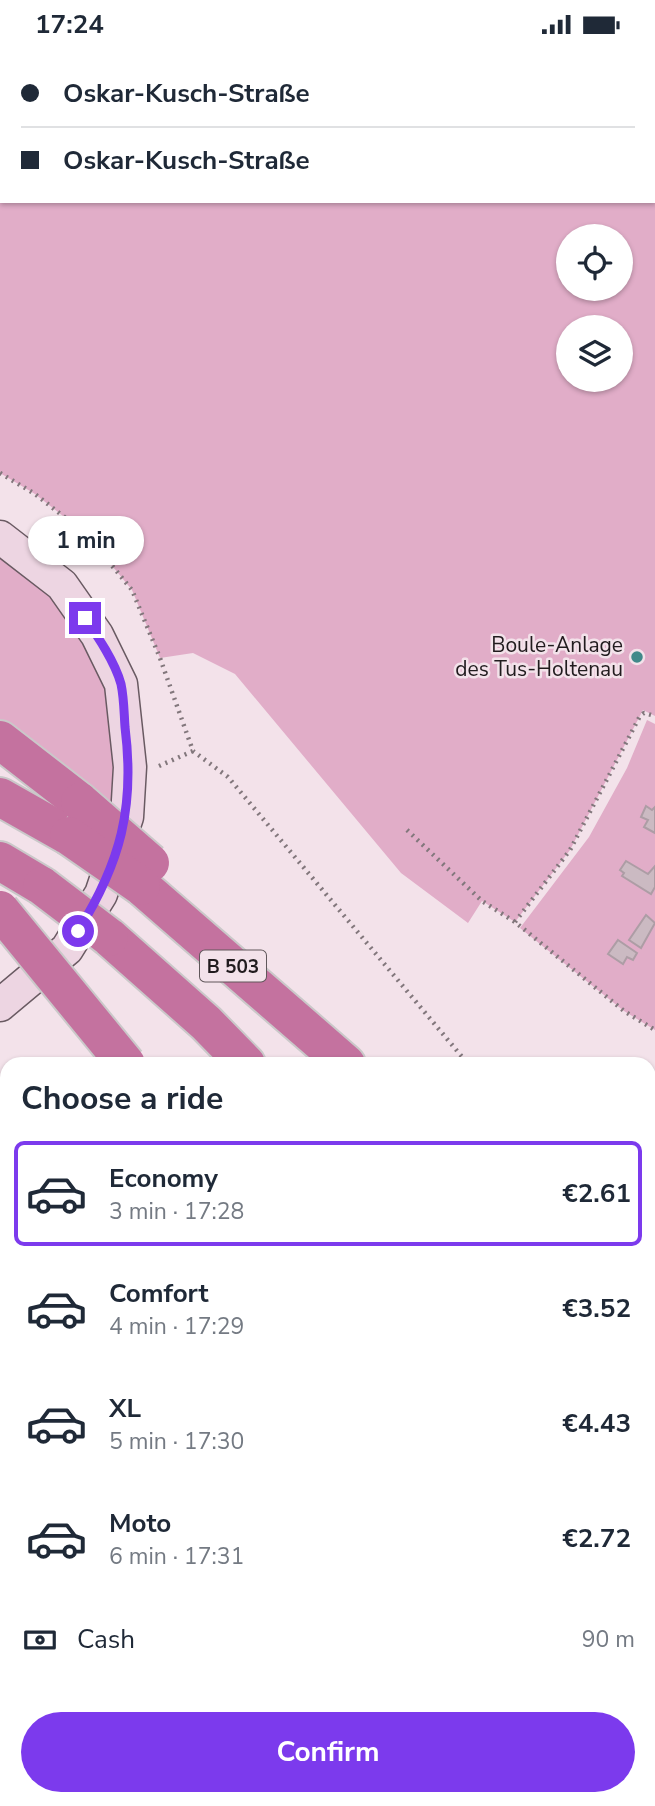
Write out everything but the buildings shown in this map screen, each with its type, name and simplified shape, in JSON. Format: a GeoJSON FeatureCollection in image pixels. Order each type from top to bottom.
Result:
{"type":"FeatureCollection","features":[{"type":"Feature","properties":{"kind":"highway"},"geometry":{"type":"LineString","coordinates":[[0,740],[75,819]]}},
{"type":"Feature","properties":{"kind":"highway","name":"B 503"},"geometry":{"type":"LineString","coordinates":[[0,797],[75,819],[146,875],[335,1055]]}},
{"type":"Feature","properties":{"kind":"highway","name":"B 503"},"geometry":{"type":"LineString","coordinates":[[0,861],[42,886],[109,937],[206,1023],[239,1057]]}},
{"type":"Feature","properties":{"kind":"highway"},"geometry":{"type":"LineString","coordinates":[[0,910],[120,1057]]}},
{"type":"Feature","properties":{"kind":"street"},"geometry":{"type":"LineString","coordinates":[[0,537],[62,585],[96,635],[121,684],[130,768],[127,817],[101,894],[67,949],[0,1005]]}},
{"type":"Feature","properties":{"kind":"path"},"geometry":{"type":"LineString","coordinates":[[0,473],[35,494],[86,534],[132,590],[160,657],[193,751],[228,777],[462,1057]]}},
{"type":"Feature","properties":{"kind":"path"},"geometry":{"type":"LineString","coordinates":[[515,922],[570,850],[645,712],[655,716]]}},
{"type":"Feature","properties":{"kind":"path"},"geometry":{"type":"LineString","coordinates":[[407,830],[482,901],[515,922],[624,1011],[655,1030]]}},
{"type":"Feature","properties":{"kind":"shaded area"},"geometry":{"type":"Polygon","coordinates":[[[0,203],[655,203],[655,716],[643,710],[570,850],[515,922],[482,901],[468,923],[401,873],[235,674],[193,653],[160,658],[132,590],[86,534],[35,494],[0,473],[0,203]]]}},
{"type":"Feature","properties":{"kind":"shaded area"},"geometry":{"type":"Polygon","coordinates":[[[0,537],[62,585],[121,684],[127,817],[0,740],[0,537]]]}},
{"type":"Feature","properties":{"kind":"shaded area"},"geometry":{"type":"Polygon","coordinates":[[[647,720],[655,724],[655,1030],[624,1011],[520,928],[589,837],[627,768],[647,720]]]}},
{"type":"Feature","properties":{"kind":"place","name":"Boule-Anlage des Tus-Holtenau"},"geometry":{"type":"Point","coordinates":[637,657]}},
{"type":"Feature","properties":{"kind":"route"},"geometry":{"type":"LineString","coordinates":[[78,931],[101,894],[126,819],[130,768],[121,684],[85,618]]}}]}
